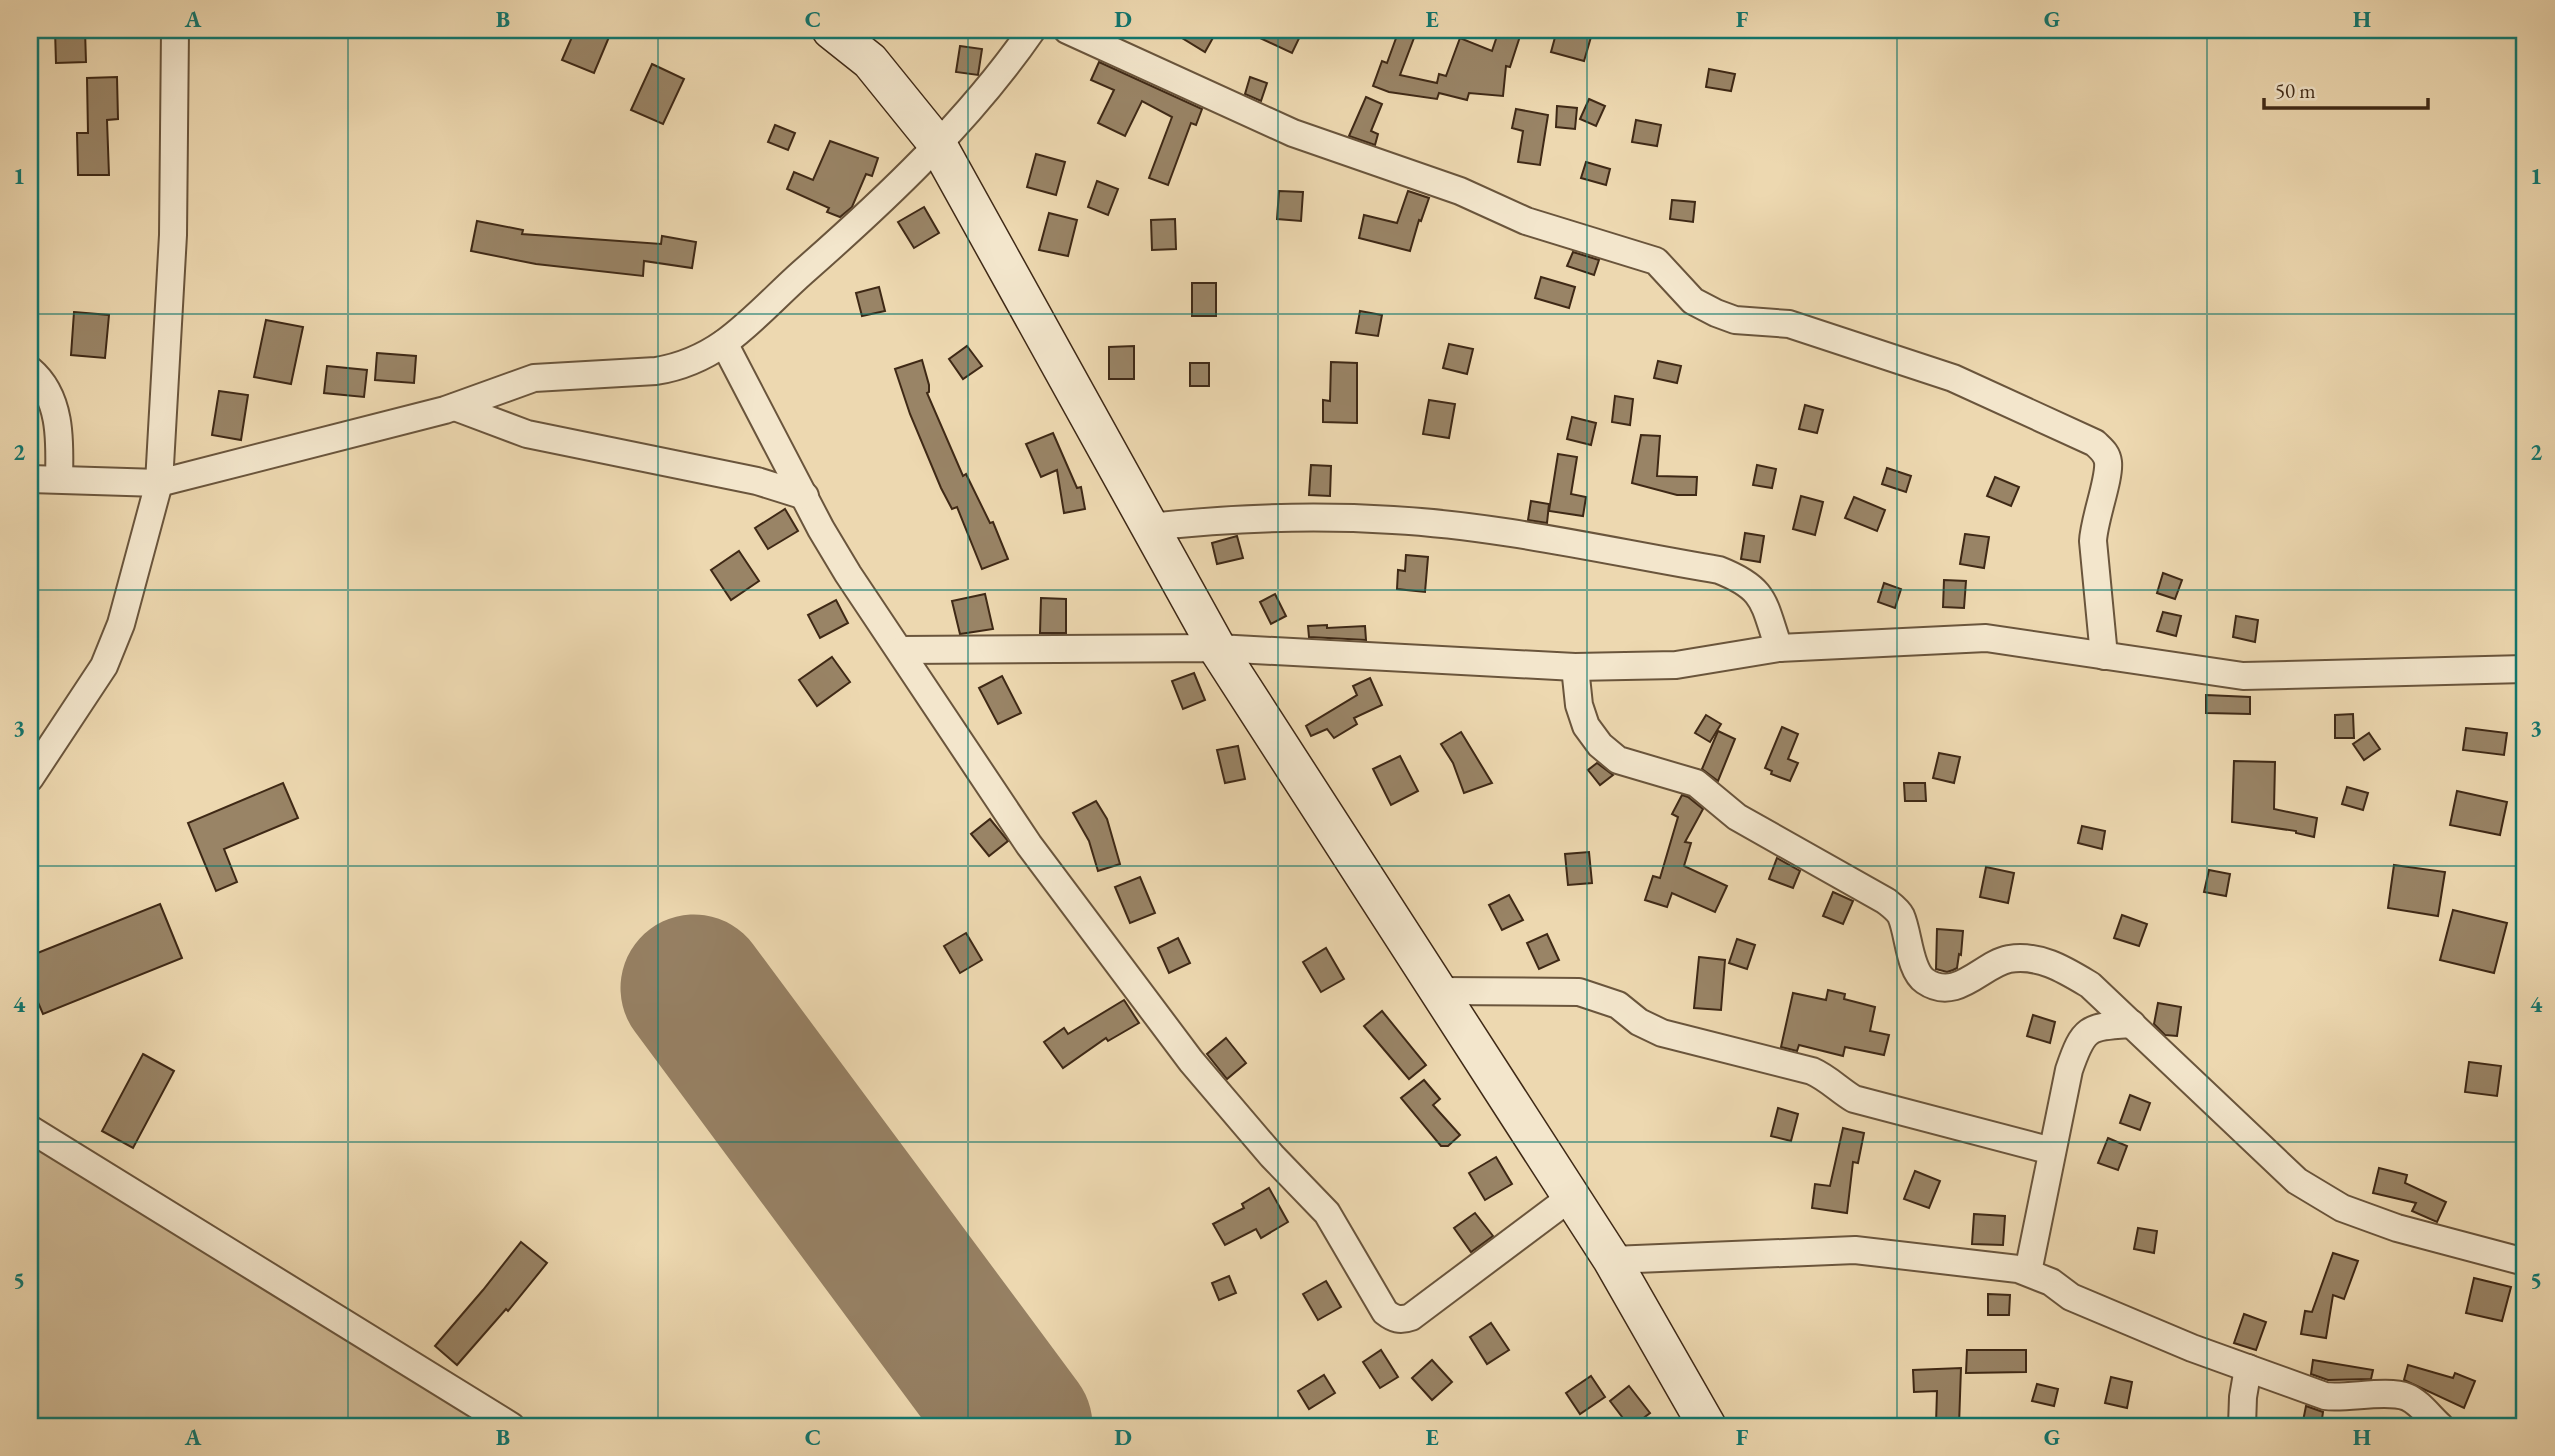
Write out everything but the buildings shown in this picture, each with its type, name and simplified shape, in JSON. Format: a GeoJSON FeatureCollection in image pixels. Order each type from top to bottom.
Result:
{"type":"FeatureCollection","features":[{"type":"Feature","properties":{"kind":"street"},"geometry":{"type":"LineString","coordinates":[[30,778],[104,666],[121,624],[159,482],[173,235],[175,30]]}},
{"type":"Feature","properties":{"kind":"street"},"geometry":{"type":"LineString","coordinates":[[831,30],[870,61],[938,145],[1217,648],[1612,1260],[1707,1426]]}},
{"type":"Feature","properties":{"kind":"street"},"geometry":{"type":"LineString","coordinates":[[30,479],[159,482],[455,407],[534,377],[674,368],[691,362],[724,343],[832,247],[938,145],[1032,30]]}},
{"type":"Feature","properties":{"kind":"street"},"geometry":{"type":"LineString","coordinates":[[1067,30],[1293,132],[1460,191],[1526,221],[1656,261],[1693,301],[1716,313],[1735,320],[1789,324],[1953,377],[2095,443],[2105,453],[2108,464],[2093,541],[2104,656]]}},
{"type":"Feature","properties":{"kind":"street"},"geometry":{"type":"LineString","coordinates":[[724,343],[848,574],[1029,845],[1183,1050],[1272,1156],[1327,1213],[1385,1312],[1392,1318],[1403,1320],[1411,1317],[1571,1197]]}},
{"type":"Feature","properties":{"kind":"street"},"geometry":{"type":"LineString","coordinates":[[30,370],[53,406],[60,434],[59,479]]}},
{"type":"Feature","properties":{"kind":"street"},"geometry":{"type":"LineString","coordinates":[[455,407],[527,434],[757,481],[805,496]]}},
{"type":"Feature","properties":{"kind":"street"},"geometry":{"type":"LineString","coordinates":[[1150,527],[1204,521],[1334,518],[1394,520],[1471,528],[1719,570],[1742,580],[1759,593],[1779,648]]}},
{"type":"Feature","properties":{"kind":"street"},"geometry":{"type":"LineString","coordinates":[[901,650],[1217,648],[1575,667],[1676,665],[1779,648],[1986,638],[2243,676],[2525,669]]}},
{"type":"Feature","properties":{"kind":"street"},"geometry":{"type":"LineString","coordinates":[[1575,667],[1579,705],[1587,726],[1600,745],[1618,760],[1696,783],[1737,817],[1886,901],[1900,913],[1916,971],[1926,982],[1942,987],[1964,984],[1989,967],[2008,959],[2031,959],[2056,964],[2090,985],[2297,1181],[2342,1208],[2397,1228],[2525,1262]]}},
{"type":"Feature","properties":{"kind":"street"},"geometry":{"type":"LineString","coordinates":[[1438,991],[1579,992],[1618,1005],[1639,1022],[1662,1033],[1812,1071],[1826,1077],[1840,1091],[1854,1099],[2053,1151]]}},
{"type":"Feature","properties":{"kind":"street"},"geometry":{"type":"LineString","coordinates":[[2028,1272],[2069,1069],[2079,1040],[2097,1027],[2132,1024]]}},
{"type":"Feature","properties":{"kind":"street"},"geometry":{"type":"LineString","coordinates":[[30,1129],[511,1426]]}},
{"type":"Feature","properties":{"kind":"street"},"geometry":{"type":"LineString","coordinates":[[1612,1260],[1855,1251],[2028,1272],[2051,1282],[2071,1297],[2192,1348],[2325,1396],[2406,1397],[2440,1426]]}},
{"type":"Feature","properties":{"kind":"street"},"geometry":{"type":"LineString","coordinates":[[2242,1426],[2248,1368]]}},
{"type":"Feature","properties":{"kind":"shaded area"},"geometry":{"type":"Polygon","coordinates":[[[30,1135],[506,1426],[30,1426],[30,1135]]]}},
{"type":"Feature","properties":{"kind":"runway"},"geometry":{"type":"LineString","coordinates":[[694,988],[1019,1426]]}}]}
